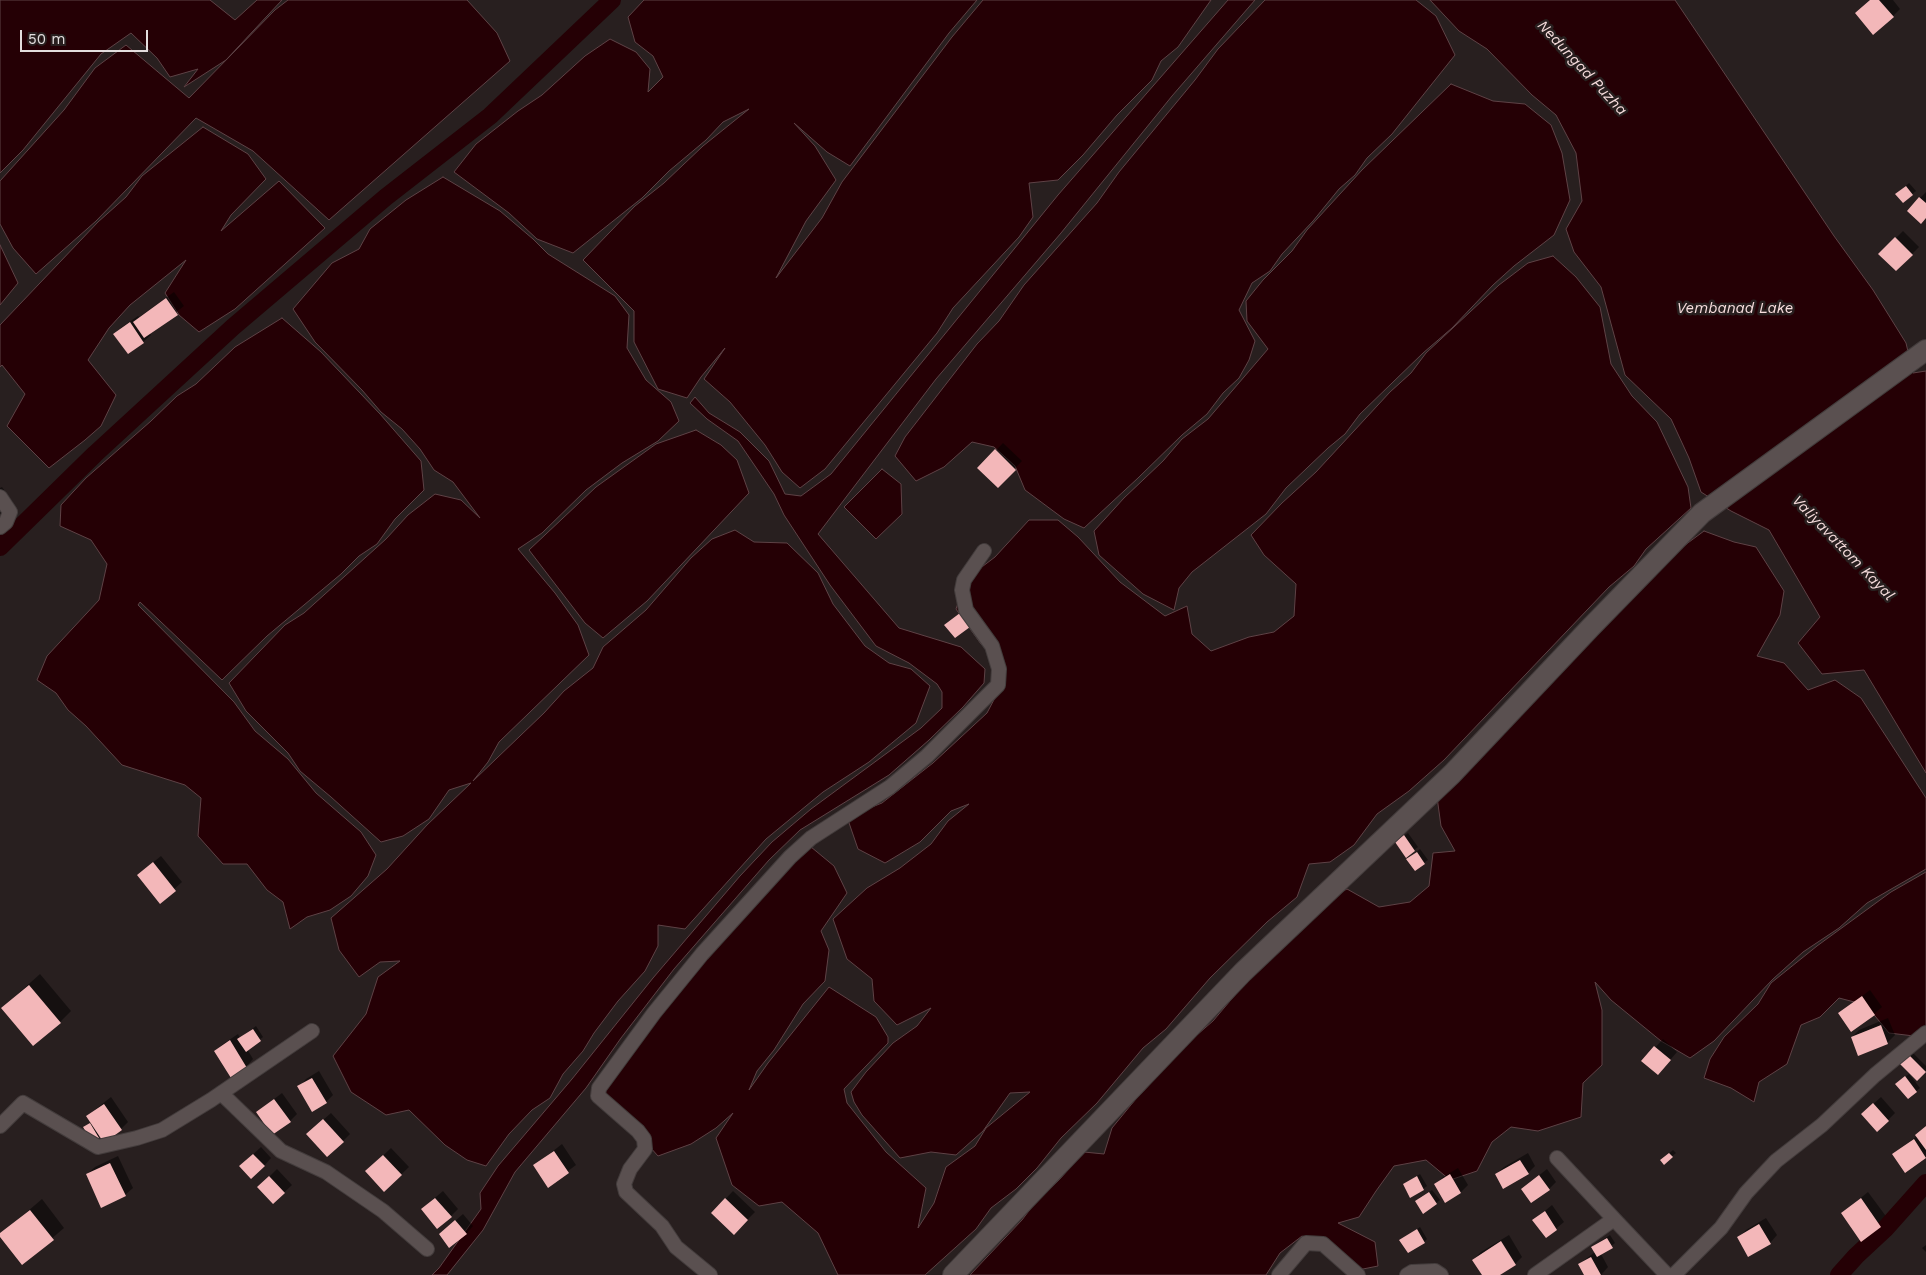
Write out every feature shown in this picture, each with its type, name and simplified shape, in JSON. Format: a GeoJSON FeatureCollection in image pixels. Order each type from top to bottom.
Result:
{"type":"FeatureCollection","features":[{"type":"Feature","properties":{"kind":"street"},"geometry":{"type":"LineString","coordinates":[[953,1275],[1243,972],[1452,774],[1702,513],[1922,353]]}},
{"type":"Feature","properties":{"kind":"street"},"geometry":{"type":"LineString","coordinates":[[0,497],[10,512],[6,522],[0,527]]}},
{"type":"Feature","properties":{"kind":"street"},"geometry":{"type":"LineString","coordinates":[[710,1275],[676,1246],[662,1226],[626,1192],[624,1184],[630,1169],[645,1149],[644,1139],[638,1131],[598,1096],[599,1088],[654,1013],[702,954],[790,858],[811,838],[890,786],[927,756],[998,685],[999,669],[992,646],[966,610],[962,590],[964,580],[984,551]]}},
{"type":"Feature","properties":{"kind":"street"},"geometry":{"type":"LineString","coordinates":[[0,1126],[23,1103],[98,1147],[137,1138],[162,1130],[221,1093],[312,1031]]}},
{"type":"Feature","properties":{"kind":"street"},"geometry":{"type":"LineString","coordinates":[[1674,1275],[1721,1228],[1746,1193],[1776,1161],[1822,1125],[1875,1075],[1926,1033]]}},
{"type":"Feature","properties":{"kind":"street"},"geometry":{"type":"LineString","coordinates":[[221,1093],[281,1151],[326,1172],[383,1212],[427,1249]]}},
{"type":"Feature","properties":{"kind":"street"},"geometry":{"type":"LineString","coordinates":[[1557,1158],[1667,1275]]}},
{"type":"Feature","properties":{"kind":"street"},"geometry":{"type":"LineString","coordinates":[[1535,1275],[1614,1219]]}},
{"type":"Feature","properties":{"kind":"street"},"geometry":{"type":"LineString","coordinates":[[1279,1275],[1306,1243],[1323,1244],[1358,1275]]}},
{"type":"Feature","properties":{"kind":"street"},"geometry":{"type":"LineString","coordinates":[[1407,1275],[1412,1272],[1434,1271],[1441,1275]]}},
{"type":"Feature","properties":{"kind":"water"},"geometry":{"type":"Polygon","coordinates":[[[0,0],[210,0],[235,20],[257,0],[282,0],[226,60],[184,87],[198,69],[170,77],[157,58],[131,33],[101,54],[23,150],[0,173],[0,0]]]}},
{"type":"Feature","properties":{"kind":"water"},"geometry":{"type":"Polygon","coordinates":[[[288,0],[467,0],[497,33],[510,61],[329,220],[253,151],[196,118],[96,221],[36,274],[13,248],[0,224],[0,181],[64,110],[95,68],[126,45],[189,98],[275,10],[288,0]]]}},
{"type":"Feature","properties":{"kind":"water"},"geometry":{"type":"Polygon","coordinates":[[[644,0],[977,0],[949,33],[850,166],[827,152],[794,123],[815,146],[836,180],[806,221],[776,278],[822,218],[842,182],[952,37],[983,0],[1211,0],[1178,47],[1161,61],[1152,80],[1117,115],[1083,155],[1058,180],[1029,183],[1033,217],[1019,237],[953,308],[937,333],[825,469],[800,488],[782,472],[765,445],[730,402],[704,379],[725,348],[701,377],[687,398],[658,389],[634,342],[634,311],[583,260],[635,206],[664,183],[703,146],[749,109],[723,122],[642,198],[573,253],[537,239],[509,213],[454,172],[476,144],[542,95],[585,56],[610,39],[636,52],[650,69],[648,92],[663,77],[653,56],[635,42],[628,17],[644,0]]]}},
{"type":"Feature","properties":{"kind":"water"},"geometry":{"type":"Polygon","coordinates":[[[1228,0],[1255,0],[1172,96],[1061,233],[936,379],[818,534],[899,628],[961,647],[985,669],[984,683],[963,707],[929,740],[889,775],[800,830],[769,860],[674,969],[621,1038],[586,1088],[515,1172],[483,1230],[447,1275],[432,1275],[481,1209],[480,1193],[498,1166],[740,876],[772,842],[811,809],[921,728],[942,708],[942,692],[937,684],[909,663],[876,646],[830,585],[784,515],[774,494],[738,441],[707,419],[690,403],[695,397],[709,413],[740,432],[769,461],[785,494],[801,496],[831,474],[1058,195],[1228,0]]]}},
{"type":"Feature","properties":{"kind":"water"},"geometry":{"type":"Polygon","coordinates":[[[1265,0],[1416,0],[1436,16],[1455,55],[1392,134],[1367,158],[1355,175],[1339,189],[1313,221],[1282,254],[1270,271],[1252,283],[1239,310],[1255,341],[1249,360],[1239,378],[1223,393],[1207,414],[1182,435],[1084,528],[1064,519],[1025,490],[1015,466],[994,447],[972,442],[944,467],[916,481],[895,456],[905,437],[977,344],[999,321],[1024,285],[1097,203],[1119,172],[1195,80],[1218,49],[1265,0]]]}},
{"type":"Feature","properties":{"kind":"water","name":"Vembanad Lake"},"geometry":{"type":"Polygon","coordinates":[[[1430,0],[1675,0],[1834,236],[1873,290],[1906,343],[1913,373],[1926,371],[1926,773],[1864,670],[1822,674],[1798,643],[1820,617],[1769,530],[1731,511],[1701,492],[1689,458],[1671,419],[1625,375],[1601,287],[1574,252],[1566,229],[1582,201],[1576,153],[1556,115],[1532,95],[1487,49],[1459,31],[1430,0]]]}},
{"type":"Feature","properties":{"kind":"water"},"geometry":{"type":"Polygon","coordinates":[[[1451,84],[1493,101],[1525,104],[1551,125],[1562,153],[1570,200],[1554,235],[1493,285],[1452,328],[1423,353],[1360,414],[1345,434],[1286,488],[1266,514],[1192,572],[1179,588],[1174,610],[1143,594],[1099,555],[1094,531],[1182,439],[1208,419],[1268,349],[1247,321],[1246,301],[1362,170],[1451,84]]]}},
{"type":"Feature","properties":{"kind":"water"},"geometry":{"type":"Polygon","coordinates":[[[203,127],[248,154],[266,179],[231,215],[221,231],[279,181],[325,228],[235,309],[199,332],[179,315],[165,293],[186,260],[130,305],[109,328],[88,360],[116,395],[101,426],[49,468],[7,426],[25,394],[2,365],[0,367],[0,325],[98,222],[126,197],[142,176],[203,127]]]}},
{"type":"Feature","properties":{"kind":"water"},"geometry":{"type":"Polygon","coordinates":[[[443,177],[500,211],[548,254],[615,296],[629,315],[627,348],[646,380],[671,402],[679,421],[658,441],[622,463],[586,490],[542,533],[518,549],[555,593],[578,625],[589,655],[499,742],[488,762],[473,781],[544,713],[564,691],[593,668],[603,647],[646,610],[691,558],[712,539],[735,530],[754,542],[787,543],[818,573],[833,604],[865,646],[889,663],[911,669],[930,686],[916,723],[869,762],[823,792],[766,839],[685,929],[658,925],[658,946],[645,971],[618,1001],[583,1051],[563,1074],[550,1098],[532,1110],[509,1134],[486,1166],[467,1160],[445,1145],[409,1110],[386,1115],[351,1092],[333,1056],[366,1014],[378,977],[400,961],[380,962],[359,977],[339,950],[331,918],[387,869],[427,825],[471,783],[449,790],[429,819],[403,836],[381,842],[300,771],[288,753],[246,711],[229,683],[285,625],[304,613],[386,539],[408,515],[435,494],[461,500],[480,518],[453,482],[434,470],[420,449],[402,429],[381,412],[315,342],[293,309],[332,263],[359,249],[370,229],[406,200],[443,177]]]}},
{"type":"Feature","properties":{"kind":"water"},"geometry":{"type":"Polygon","coordinates":[[[0,245],[18,283],[0,305],[0,245]]]}},
{"type":"Feature","properties":{"kind":"water"},"geometry":{"type":"Polygon","coordinates":[[[1553,256],[1576,277],[1600,307],[1611,364],[1632,396],[1657,422],[1688,487],[1691,508],[1646,549],[1634,566],[1609,587],[1444,760],[1409,791],[1377,814],[1354,845],[1330,862],[1309,864],[1297,897],[1267,922],[1210,978],[1166,1029],[1143,1048],[1097,1103],[1061,1138],[1037,1168],[1016,1189],[991,1208],[976,1229],[925,1275],[838,1275],[818,1233],[782,1202],[759,1206],[732,1185],[716,1138],[733,1113],[716,1128],[691,1144],[658,1156],[600,1091],[615,1065],[805,842],[834,866],[847,893],[821,931],[829,950],[825,981],[803,1004],[774,1050],[757,1071],[749,1090],[768,1063],[829,987],[876,1017],[888,1037],[888,1043],[844,1089],[847,1103],[886,1152],[926,1188],[918,1228],[934,1203],[946,1167],[975,1146],[986,1128],[1030,1092],[1010,1093],[983,1131],[956,1155],[931,1152],[900,1158],[862,1115],[854,1102],[851,1092],[866,1072],[893,1043],[917,1026],[931,1008],[897,1025],[874,1001],[872,979],[847,959],[833,919],[867,888],[900,868],[931,844],[948,821],[969,804],[951,811],[920,842],[885,863],[858,849],[847,817],[882,803],[933,763],[987,713],[998,692],[998,661],[981,644],[956,609],[966,579],[995,557],[1029,520],[1058,520],[1078,537],[1120,582],[1165,616],[1187,606],[1192,634],[1211,651],[1249,637],[1274,632],[1294,616],[1296,584],[1264,555],[1251,535],[1316,472],[1390,392],[1411,373],[1426,353],[1499,285],[1528,263],[1553,256]]]}},
{"type":"Feature","properties":{"kind":"water"},"geometry":{"type":"Polygon","coordinates":[[[282,318],[321,352],[380,414],[421,461],[424,490],[395,519],[377,544],[359,556],[341,574],[267,636],[222,680],[140,602],[138,605],[234,702],[255,731],[288,759],[316,793],[361,832],[376,855],[368,876],[351,896],[330,910],[307,917],[290,929],[283,902],[267,890],[247,864],[223,864],[198,836],[201,798],[185,785],[122,765],[86,726],[68,710],[56,693],[37,680],[47,656],[99,600],[107,564],[91,540],[60,526],[61,505],[86,478],[177,396],[196,384],[235,347],[282,318]]]}},
{"type":"Feature","properties":{"kind":"water"},"geometry":{"type":"Polygon","coordinates":[[[696,430],[721,445],[737,460],[749,493],[647,601],[603,638],[585,623],[529,550],[596,487],[656,444],[696,430]]]}},
{"type":"Feature","properties":{"kind":"water"},"geometry":{"type":"Polygon","coordinates":[[[882,469],[901,484],[902,514],[876,539],[844,507],[882,469]]]}},
{"type":"Feature","properties":{"kind":"water"},"geometry":{"type":"Polygon","coordinates":[[[1704,531],[1734,542],[1756,547],[1784,591],[1780,615],[1757,656],[1784,663],[1808,690],[1835,680],[1861,698],[1926,798],[1926,869],[1867,903],[1839,928],[1803,952],[1773,979],[1714,1041],[1690,1058],[1661,1041],[1611,1000],[1595,982],[1602,1010],[1602,1065],[1583,1083],[1581,1117],[1538,1131],[1511,1127],[1492,1142],[1477,1171],[1450,1180],[1426,1160],[1394,1166],[1359,1217],[1338,1223],[1375,1242],[1378,1266],[1353,1271],[1322,1247],[1302,1236],[1280,1253],[1266,1275],[970,1275],[1022,1220],[1037,1200],[1058,1181],[1084,1152],[1104,1154],[1112,1128],[1135,1100],[1190,1041],[1213,1021],[1252,975],[1325,900],[1347,889],[1379,907],[1410,902],[1429,886],[1433,853],[1455,851],[1441,826],[1437,797],[1669,557],[1704,531]]]}},
{"type":"Feature","properties":{"kind":"water"},"geometry":{"type":"Polygon","coordinates":[[[1926,872],[1926,1025],[1914,1036],[1889,1033],[1866,1005],[1839,998],[1820,1017],[1801,1025],[1787,1064],[1759,1082],[1754,1102],[1731,1088],[1704,1078],[1710,1059],[1724,1037],[1758,1004],[1771,983],[1817,946],[1891,892],[1926,872]]]}},
{"type":"Feature","properties":{"kind":"building"},"geometry":{"type":"Polygon","coordinates":[[[1870,0],[1879,0],[1894,17],[1873,35],[1855,13],[1870,0]]]}},
{"type":"Feature","properties":{"kind":"building"},"geometry":{"type":"Polygon","coordinates":[[[1906,186],[1913,195],[1903,203],[1895,194],[1906,186]]]}},
{"type":"Feature","properties":{"kind":"building"},"geometry":{"type":"Polygon","coordinates":[[[1919,197],[1926,203],[1926,218],[1921,224],[1907,211],[1919,197]]]}},
{"type":"Feature","properties":{"kind":"building"},"geometry":{"type":"Polygon","coordinates":[[[1895,237],[1913,255],[1896,271],[1878,254],[1895,237]]]}},
{"type":"Feature","properties":{"kind":"building"},"geometry":{"type":"Polygon","coordinates":[[[166,298],[178,315],[144,338],[133,322],[166,298]]]}},
{"type":"Feature","properties":{"kind":"building"},"geometry":{"type":"Polygon","coordinates":[[[130,322],[144,343],[128,354],[113,334],[130,322]]]}},
{"type":"Feature","properties":{"kind":"building"},"geometry":{"type":"Polygon","coordinates":[[[995,449],[1016,470],[998,488],[977,468],[995,449]]]}},
{"type":"Feature","properties":{"kind":"building"},"geometry":{"type":"Polygon","coordinates":[[[960,613],[970,627],[955,638],[944,625],[960,613]]]}},
{"type":"Feature","properties":{"kind":"building"},"geometry":{"type":"Polygon","coordinates":[[[1404,835],[1415,851],[1406,858],[1395,842],[1404,835]]]}},
{"type":"Feature","properties":{"kind":"building"},"geometry":{"type":"Polygon","coordinates":[[[1417,852],[1425,864],[1415,871],[1406,859],[1417,852]]]}},
{"type":"Feature","properties":{"kind":"building"},"geometry":{"type":"Polygon","coordinates":[[[153,862],[176,891],[160,904],[137,875],[153,862]]]}},
{"type":"Feature","properties":{"kind":"building"},"geometry":{"type":"Polygon","coordinates":[[[29,985],[61,1023],[33,1046],[1,1008],[29,985]]]}},
{"type":"Feature","properties":{"kind":"building"},"geometry":{"type":"Polygon","coordinates":[[[1862,996],[1875,1015],[1851,1032],[1838,1013],[1862,996]]]}},
{"type":"Feature","properties":{"kind":"building"},"geometry":{"type":"Polygon","coordinates":[[[1881,1025],[1888,1044],[1858,1056],[1851,1037],[1881,1025]]]}},
{"type":"Feature","properties":{"kind":"building"},"geometry":{"type":"Polygon","coordinates":[[[253,1029],[261,1041],[246,1052],[237,1039],[253,1029]]]}},
{"type":"Feature","properties":{"kind":"building"},"geometry":{"type":"Polygon","coordinates":[[[230,1040],[247,1068],[231,1078],[214,1051],[230,1040]]]}},
{"type":"Feature","properties":{"kind":"building"},"geometry":{"type":"Polygon","coordinates":[[[1654,1046],[1671,1060],[1658,1075],[1641,1061],[1654,1046]]]}},
{"type":"Feature","properties":{"kind":"building"},"geometry":{"type":"Polygon","coordinates":[[[1908,1054],[1926,1072],[1917,1081],[1899,1063],[1908,1054]]]}},
{"type":"Feature","properties":{"kind":"building"},"geometry":{"type":"Polygon","coordinates":[[[1905,1076],[1917,1092],[1908,1099],[1895,1084],[1905,1076]]]}},
{"type":"Feature","properties":{"kind":"building"},"geometry":{"type":"Polygon","coordinates":[[[312,1078],[327,1103],[312,1112],[297,1086],[312,1078]]]}},
{"type":"Feature","properties":{"kind":"building"},"geometry":{"type":"Polygon","coordinates":[[[274,1099],[291,1122],[272,1135],[256,1112],[274,1099]]]}},
{"type":"Feature","properties":{"kind":"building"},"geometry":{"type":"Polygon","coordinates":[[[1873,1103],[1889,1121],[1877,1132],[1861,1114],[1873,1103]]]}},
{"type":"Feature","properties":{"kind":"building"},"geometry":{"type":"Polygon","coordinates":[[[104,1104],[122,1130],[104,1143],[86,1116],[104,1104]]]}},
{"type":"Feature","properties":{"kind":"building"},"geometry":{"type":"Polygon","coordinates":[[[323,1119],[344,1142],[327,1157],[306,1134],[323,1119]]]}},
{"type":"Feature","properties":{"kind":"building"},"geometry":{"type":"Polygon","coordinates":[[[90,1123],[99,1138],[92,1142],[83,1127],[90,1123]]]}},
{"type":"Feature","properties":{"kind":"building"},"geometry":{"type":"Polygon","coordinates":[[[1926,1126],[1926,1150],[1915,1135],[1926,1126]]]}},
{"type":"Feature","properties":{"kind":"building"},"geometry":{"type":"Polygon","coordinates":[[[1914,1139],[1926,1158],[1905,1173],[1892,1154],[1914,1139]]]}},
{"type":"Feature","properties":{"kind":"building"},"geometry":{"type":"Polygon","coordinates":[[[554,1151],[569,1173],[548,1188],[533,1165],[554,1151]]]}},
{"type":"Feature","properties":{"kind":"building"},"geometry":{"type":"Polygon","coordinates":[[[1669,1153],[1673,1157],[1664,1165],[1660,1160],[1669,1153]]]}},
{"type":"Feature","properties":{"kind":"building"},"geometry":{"type":"Polygon","coordinates":[[[253,1154],[265,1166],[251,1179],[239,1166],[253,1154]]]}},
{"type":"Feature","properties":{"kind":"building"},"geometry":{"type":"Polygon","coordinates":[[[383,1155],[402,1175],[384,1192],[365,1171],[383,1155]]]}},
{"type":"Feature","properties":{"kind":"building"},"geometry":{"type":"Polygon","coordinates":[[[1520,1160],[1529,1174],[1503,1189],[1495,1174],[1520,1160]]]}},
{"type":"Feature","properties":{"kind":"building"},"geometry":{"type":"Polygon","coordinates":[[[110,1163],[126,1196],[101,1208],[86,1174],[110,1163]]]}},
{"type":"Feature","properties":{"kind":"building"},"geometry":{"type":"Polygon","coordinates":[[[1450,1174],[1461,1193],[1445,1203],[1434,1184],[1450,1174]]]}},
{"type":"Feature","properties":{"kind":"building"},"geometry":{"type":"Polygon","coordinates":[[[1539,1175],[1550,1190],[1531,1203],[1521,1189],[1539,1175]]]}},
{"type":"Feature","properties":{"kind":"building"},"geometry":{"type":"Polygon","coordinates":[[[269,1176],[285,1193],[273,1204],[257,1187],[269,1176]]]}},
{"type":"Feature","properties":{"kind":"building"},"geometry":{"type":"Polygon","coordinates":[[[1417,1176],[1424,1190],[1410,1198],[1403,1184],[1417,1176]]]}},
{"type":"Feature","properties":{"kind":"building"},"geometry":{"type":"Polygon","coordinates":[[[1429,1192],[1437,1204],[1423,1214],[1415,1201],[1429,1192]]]}},
{"type":"Feature","properties":{"kind":"building"},"geometry":{"type":"Polygon","coordinates":[[[435,1198],[452,1217],[437,1229],[421,1209],[435,1198]]]}},
{"type":"Feature","properties":{"kind":"building"},"geometry":{"type":"Polygon","coordinates":[[[725,1198],[748,1220],[734,1235],[711,1213],[725,1198]]]}},
{"type":"Feature","properties":{"kind":"building"},"geometry":{"type":"Polygon","coordinates":[[[1861,1198],[1881,1227],[1861,1242],[1841,1213],[1861,1198]]]}},
{"type":"Feature","properties":{"kind":"building"},"geometry":{"type":"Polygon","coordinates":[[[30,1210],[54,1240],[22,1265],[0,1237],[0,1233],[30,1210]]]}},
{"type":"Feature","properties":{"kind":"building"},"geometry":{"type":"Polygon","coordinates":[[[1545,1211],[1557,1230],[1546,1238],[1532,1220],[1545,1211]]]}},
{"type":"Feature","properties":{"kind":"building"},"geometry":{"type":"Polygon","coordinates":[[[455,1220],[467,1234],[449,1248],[439,1234],[455,1220]]]}},
{"type":"Feature","properties":{"kind":"building"},"geometry":{"type":"Polygon","coordinates":[[[1759,1224],[1771,1244],[1748,1257],[1737,1237],[1759,1224]]]}},
{"type":"Feature","properties":{"kind":"building"},"geometry":{"type":"Polygon","coordinates":[[[1417,1229],[1425,1243],[1408,1253],[1399,1240],[1417,1229]]]}},
{"type":"Feature","properties":{"kind":"building"},"geometry":{"type":"Polygon","coordinates":[[[1607,1238],[1613,1248],[1597,1257],[1591,1247],[1607,1238]]]}},
{"type":"Feature","properties":{"kind":"building"},"geometry":{"type":"Polygon","coordinates":[[[1501,1241],[1516,1265],[1500,1275],[1482,1275],[1472,1260],[1501,1241]]]}},
{"type":"Feature","properties":{"kind":"building"},"geometry":{"type":"Polygon","coordinates":[[[1591,1257],[1601,1275],[1584,1275],[1578,1264],[1591,1257]]]}},
{"type":"Feature","properties":{"kind":"waterway"},"geometry":{"type":"LineString","coordinates":[[0,547],[95,454],[233,327],[386,197],[490,116],[612,0]]}},
{"type":"Feature","properties":{"kind":"waterway"},"geometry":{"type":"LineString","coordinates":[[1839,1275],[1885,1229],[1926,1183]]}},
{"type":"Feature","properties":{"kind":"water label","name":"Nedungad Puzha"},"geometry":{"type":"Point","coordinates":[1582,68]}},
{"type":"Feature","properties":{"kind":"water label","name":"Valiyavattom Kayal"},"geometry":{"type":"Point","coordinates":[1843,548]}}]}
